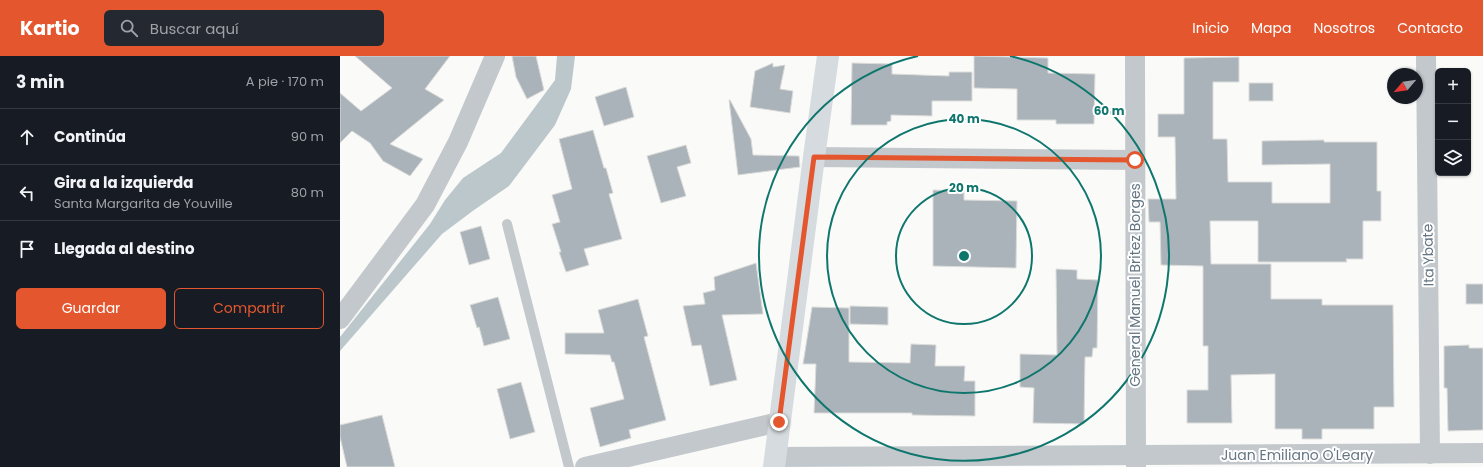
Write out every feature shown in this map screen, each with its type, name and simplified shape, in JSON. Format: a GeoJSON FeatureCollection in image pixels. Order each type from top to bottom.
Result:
{"type":"FeatureCollection","features":[{"type":"Feature","properties":{"kind":"main road"},"geometry":{"type":"LineString","coordinates":[[774,462],[828,56]]}},
{"type":"Feature","properties":{"kind":"street"},"geometry":{"type":"LineString","coordinates":[[340,319],[425,205],[458,142],[495,56]]}},
{"type":"Feature","properties":{"kind":"street","name":"General Manuel Britez Borges"},"geometry":{"type":"LineString","coordinates":[[1135,56],[1136,461]]}},
{"type":"Feature","properties":{"kind":"street","name":"Ita Ybate"},"geometry":{"type":"LineString","coordinates":[[1426,56],[1430,454]]}},
{"type":"Feature","properties":{"kind":"street"},"geometry":{"type":"LineString","coordinates":[[814,157],[1135,160]]}},
{"type":"Feature","properties":{"kind":"street"},"geometry":{"type":"LineString","coordinates":[[585,467],[779,422]]}},
{"type":"Feature","properties":{"kind":"street","name":"Juan Emiliano O'Leary"},"geometry":{"type":"LineString","coordinates":[[774,462],[1136,461],[1483,453]]}},
{"type":"Feature","properties":{"kind":"lane"},"geometry":{"type":"LineString","coordinates":[[507,224],[569,467]]}},
{"type":"Feature","properties":{"kind":"shaded area"},"geometry":{"type":"Polygon","coordinates":[[[557,56],[575,56],[571,89],[555,125],[509,186],[442,234],[340,351],[340,337],[430,224],[445,200],[463,178],[501,153],[555,80],[557,56]]]}},
{"type":"Feature","properties":{"kind":"building"},"geometry":{"type":"Polygon","coordinates":[[[355,56],[450,56],[425,89],[444,100],[390,144],[423,159],[410,176],[383,161],[370,143],[352,131],[340,143],[340,93],[361,111],[392,88],[355,56]]]}},
{"type":"Feature","properties":{"kind":"building"},"geometry":{"type":"Polygon","coordinates":[[[512,56],[536,56],[544,90],[527,99],[516,77],[512,56]]]}},
{"type":"Feature","properties":{"kind":"building"},"geometry":{"type":"Polygon","coordinates":[[[974,56],[1048,58],[1048,73],[1095,74],[1094,124],[1056,124],[1056,120],[1017,120],[1017,89],[974,88],[974,56]]]}},
{"type":"Feature","properties":{"kind":"building"},"geometry":{"type":"Polygon","coordinates":[[[1239,57],[1239,82],[1213,82],[1213,139],[1227,139],[1228,182],[1272,182],[1272,203],[1330,203],[1330,164],[1262,165],[1262,141],[1324,140],[1324,142],[1377,142],[1377,191],[1381,191],[1381,221],[1363,221],[1363,259],[1346,259],[1347,262],[1258,262],[1258,221],[1210,221],[1211,264],[1271,264],[1271,299],[1322,299],[1322,305],[1393,305],[1394,407],[1374,407],[1374,429],[1322,429],[1322,439],[1302,439],[1302,429],[1275,429],[1275,374],[1231,375],[1232,423],[1187,423],[1187,390],[1208,390],[1208,346],[1203,346],[1203,266],[1161,265],[1160,222],[1149,222],[1148,199],[1176,199],[1175,137],[1158,137],[1158,114],[1184,114],[1184,58],[1239,57]]]}},
{"type":"Feature","properties":{"kind":"building"},"geometry":{"type":"Polygon","coordinates":[[[773,63],[773,67],[785,65],[780,89],[793,91],[790,113],[750,107],[755,71],[773,63]]]}},
{"type":"Feature","properties":{"kind":"building"},"geometry":{"type":"Polygon","coordinates":[[[852,63],[892,64],[892,74],[949,76],[949,72],[972,72],[972,101],[932,101],[932,116],[891,115],[891,121],[887,122],[887,125],[851,125],[852,63]]]}},
{"type":"Feature","properties":{"kind":"building"},"geometry":{"type":"Polygon","coordinates":[[[1249,83],[1273,83],[1273,101],[1249,101],[1249,83]]]}},
{"type":"Feature","properties":{"kind":"building"},"geometry":{"type":"Polygon","coordinates":[[[626,87],[634,117],[604,126],[595,97],[626,87]]]}},
{"type":"Feature","properties":{"kind":"building"},"geometry":{"type":"Polygon","coordinates":[[[729,100],[751,139],[753,155],[799,156],[800,167],[738,175],[729,100]]]}},
{"type":"Feature","properties":{"kind":"building"},"geometry":{"type":"Polygon","coordinates":[[[593,130],[613,193],[609,194],[622,239],[584,249],[589,265],[566,272],[552,224],[560,222],[552,195],[572,189],[559,139],[593,130]]]}},
{"type":"Feature","properties":{"kind":"building"},"geometry":{"type":"Polygon","coordinates":[[[686,145],[691,163],[677,167],[686,196],[661,203],[647,156],[686,145]]]}},
{"type":"Feature","properties":{"kind":"building"},"geometry":{"type":"Polygon","coordinates":[[[933,190],[964,191],[964,200],[1017,201],[1016,268],[933,266],[933,190]]]}},
{"type":"Feature","properties":{"kind":"building"},"geometry":{"type":"Polygon","coordinates":[[[481,226],[490,259],[469,265],[460,232],[481,226]]]}},
{"type":"Feature","properties":{"kind":"building"},"geometry":{"type":"Polygon","coordinates":[[[756,263],[763,314],[722,315],[737,380],[710,386],[701,345],[692,346],[683,306],[705,304],[703,293],[715,290],[714,277],[756,263]]]}},
{"type":"Feature","properties":{"kind":"building"},"geometry":{"type":"Polygon","coordinates":[[[1056,269],[1077,270],[1077,279],[1098,280],[1097,348],[1093,348],[1092,357],[1085,357],[1084,424],[1033,423],[1034,388],[1020,387],[1020,354],[1057,355],[1056,269]]]}},
{"type":"Feature","properties":{"kind":"building"},"geometry":{"type":"Polygon","coordinates":[[[1466,284],[1483,284],[1483,304],[1466,304],[1466,284]]]}},
{"type":"Feature","properties":{"kind":"building"},"geometry":{"type":"Polygon","coordinates":[[[498,297],[510,339],[484,346],[479,327],[477,328],[470,305],[498,297]]]}},
{"type":"Feature","properties":{"kind":"building"},"geometry":{"type":"Polygon","coordinates":[[[638,299],[648,336],[644,337],[666,420],[629,430],[631,438],[600,447],[590,408],[624,399],[614,362],[612,362],[610,355],[565,354],[565,333],[604,333],[598,310],[638,299]]]}},
{"type":"Feature","properties":{"kind":"building"},"geometry":{"type":"Polygon","coordinates":[[[850,306],[888,307],[888,325],[850,324],[850,306]]]}},
{"type":"Feature","properties":{"kind":"building"},"geometry":{"type":"Polygon","coordinates":[[[812,307],[849,308],[849,362],[910,363],[911,344],[936,345],[935,366],[965,366],[964,381],[975,381],[975,416],[912,415],[912,413],[814,413],[816,364],[803,364],[812,307]]]}},
{"type":"Feature","properties":{"kind":"building"},"geometry":{"type":"Polygon","coordinates":[[[1469,345],[1469,348],[1483,348],[1483,430],[1448,431],[1447,388],[1444,388],[1444,346],[1469,345]]]}},
{"type":"Feature","properties":{"kind":"building"},"geometry":{"type":"Polygon","coordinates":[[[521,382],[535,432],[510,439],[497,389],[521,382]]]}},
{"type":"Feature","properties":{"kind":"building"},"geometry":{"type":"Polygon","coordinates":[[[382,415],[395,467],[347,467],[340,437],[340,425],[382,415]]]}},
{"type":"Feature","properties":{"kind":"route"},"geometry":{"type":"LineString","coordinates":[[779,422],[814,157],[1135,160]]}}]}
